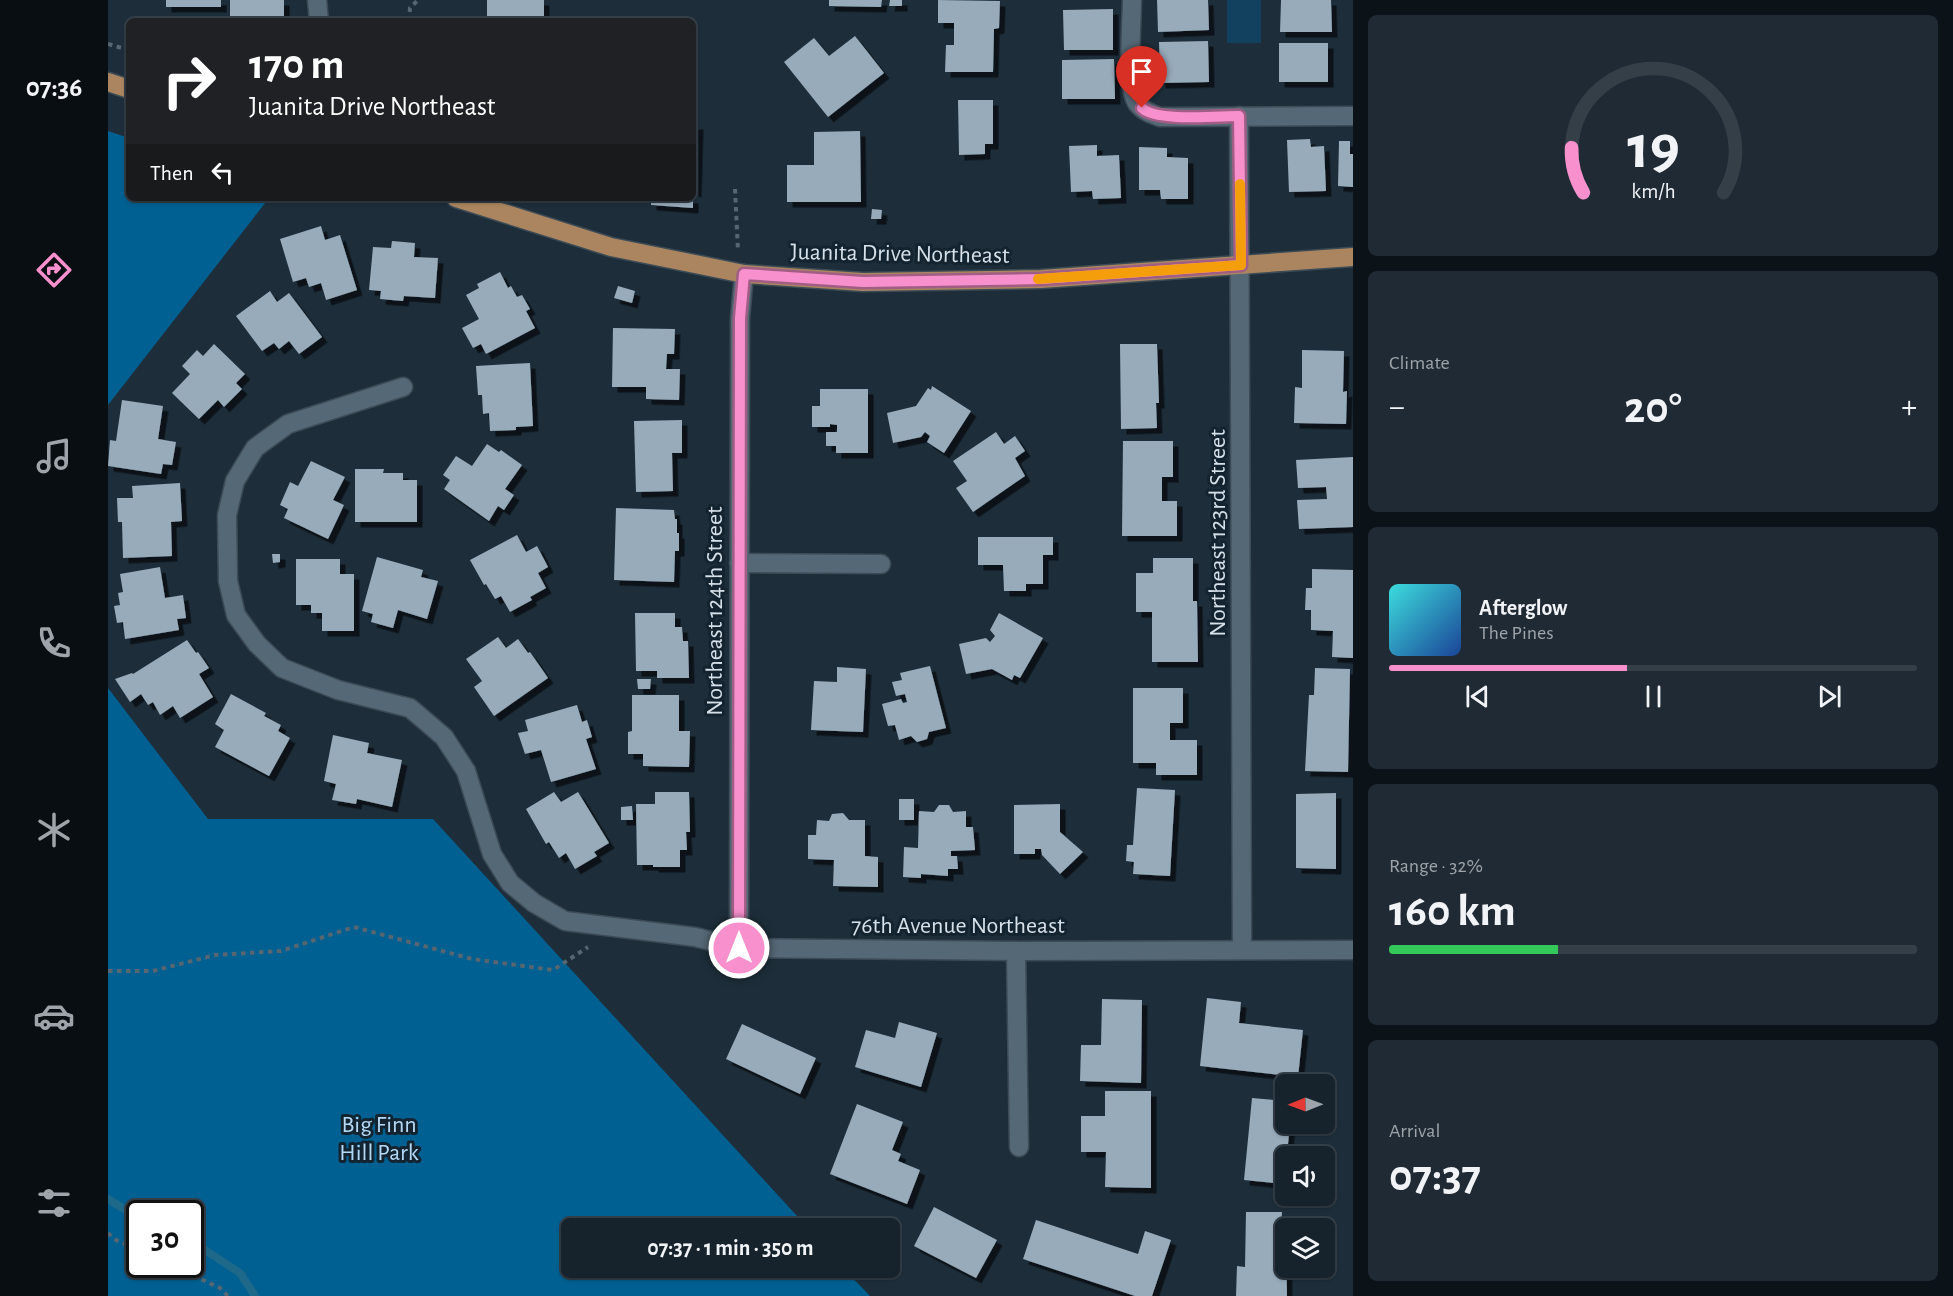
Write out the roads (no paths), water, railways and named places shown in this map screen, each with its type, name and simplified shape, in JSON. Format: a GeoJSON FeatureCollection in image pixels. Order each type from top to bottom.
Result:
{"type":"FeatureCollection","features":[{"type":"Feature","properties":{"kind":"main road"},"geometry":{"type":"LineString","coordinates":[[108,82],[126,88]]}},
{"type":"Feature","properties":{"kind":"main road","name":"Juanita Drive Northeast"},"geometry":{"type":"LineString","coordinates":[[465,201],[611,247],[744,274],[863,282],[1041,279],[1353,257]]}},
{"type":"Feature","properties":{"kind":"street"},"geometry":{"type":"LineString","coordinates":[[317,0],[318,18]]}},
{"type":"Feature","properties":{"kind":"street"},"geometry":{"type":"LineString","coordinates":[[1132,0],[1131,85],[1136,102],[1146,112],[1160,117],[1353,116]]}},
{"type":"Feature","properties":{"kind":"street","name":"Northeast 123rd Street"},"geometry":{"type":"LineString","coordinates":[[1239,116],[1242,949]]}},
{"type":"Feature","properties":{"kind":"street","name":"Northeast 124th Street"},"geometry":{"type":"LineString","coordinates":[[739,948],[740,318],[744,274]]}},
{"type":"Feature","properties":{"kind":"street","name":"76th Avenue Northeast"},"geometry":{"type":"LineString","coordinates":[[403,387],[288,424],[255,448],[235,481],[227,515],[228,581],[236,615],[257,644],[282,668],[338,690],[410,708],[444,737],[466,771],[492,854],[510,883],[534,903],[565,921],[694,937],[739,948],[1016,951],[1353,950]]}},
{"type":"Feature","properties":{"kind":"street"},"geometry":{"type":"LineString","coordinates":[[739,563],[880,564]]}},
{"type":"Feature","properties":{"kind":"street"},"geometry":{"type":"LineString","coordinates":[[1016,951],[1019,1147]]}},
{"type":"Feature","properties":{"kind":"waterway"},"geometry":{"type":"LineString","coordinates":[[108,1199],[126,1210]]}},
{"type":"Feature","properties":{"kind":"waterway"},"geometry":{"type":"LineString","coordinates":[[204,1250],[240,1273],[255,1296]]}},
{"type":"Feature","properties":{"kind":"park label","name":"Big Finn Hill Park"},"geometry":{"type":"Point","coordinates":[379,1139]}}]}
